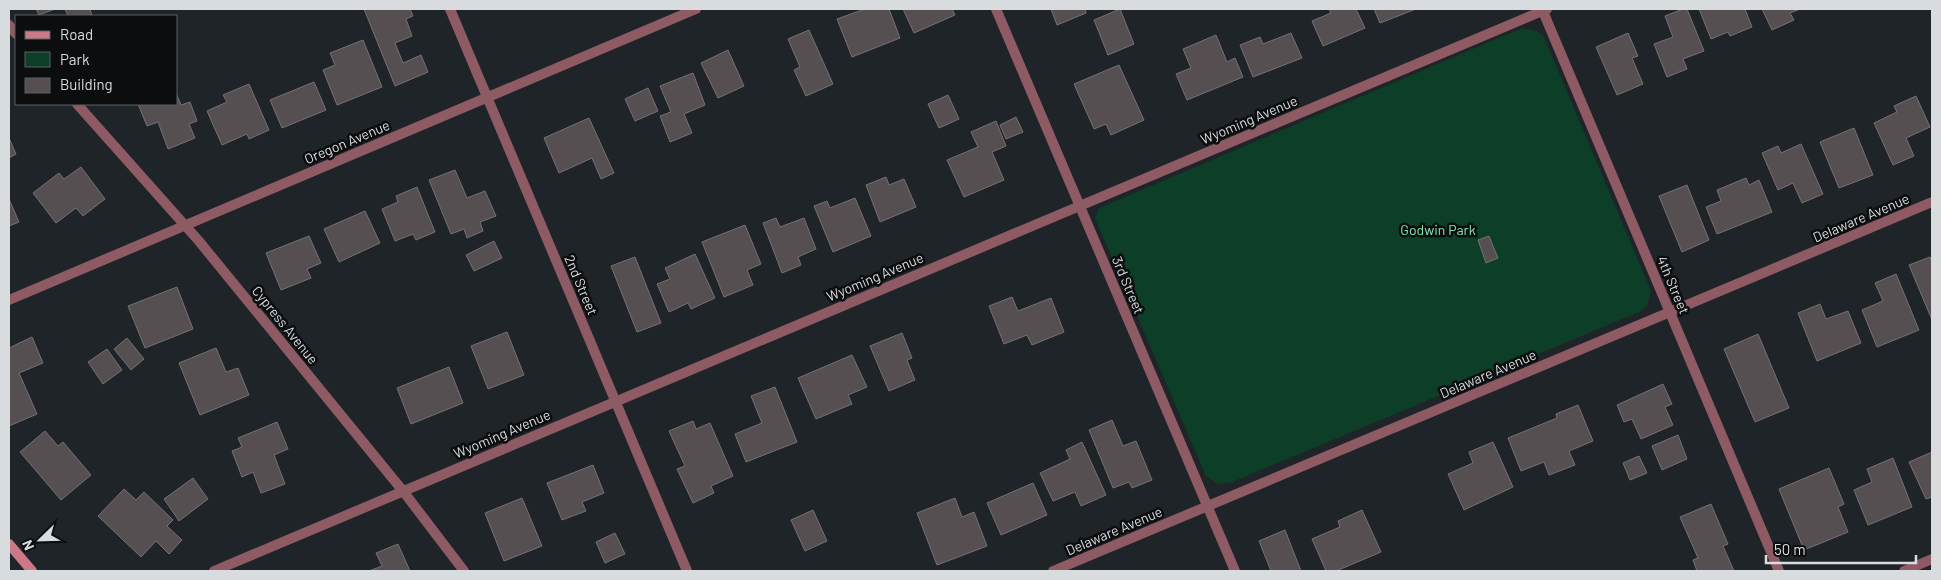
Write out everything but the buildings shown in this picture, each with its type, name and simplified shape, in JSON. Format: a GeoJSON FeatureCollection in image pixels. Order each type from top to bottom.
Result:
{"type":"FeatureCollection","features":[{"type":"Feature","properties":{"kind":"street","name":"2nd Street"},"geometry":{"type":"LineString","coordinates":[[450,9],[687,571]]}},
{"type":"Feature","properties":{"kind":"street","name":"Oregon Avenue"},"geometry":{"type":"LineString","coordinates":[[9,300],[696,9]]}},
{"type":"Feature","properties":{"kind":"street","name":"3rd Street"},"geometry":{"type":"LineString","coordinates":[[996,9],[1234,571]]}},
{"type":"Feature","properties":{"kind":"street","name":"Wyoming Avenue"},"geometry":{"type":"LineString","coordinates":[[214,571],[1080,207],[1544,9]]}},
{"type":"Feature","properties":{"kind":"street","name":"4th Street"},"geometry":{"type":"LineString","coordinates":[[1544,9],[1779,571]]}},
{"type":"Feature","properties":{"kind":"street","name":"Cypress Avenue"},"geometry":{"type":"LineString","coordinates":[[78,105],[198,240],[403,490],[464,571]]}},
{"type":"Feature","properties":{"kind":"street","name":"Delaware Avenue"},"geometry":{"type":"LineString","coordinates":[[1053,571],[1932,202]]}},
{"type":"Feature","properties":{"kind":"street"},"geometry":{"type":"LineString","coordinates":[[9,544],[32,571]]}},
{"type":"Feature","properties":{"kind":"street"},"geometry":{"type":"LineString","coordinates":[[1904,571],[1932,559]]}},
{"type":"Feature","properties":{"kind":"green space","name":"Godwin Park"},"geometry":{"type":"Polygon","coordinates":[[[1522,28],[1537,31],[1544,37],[1651,291],[1647,306],[1639,312],[1232,482],[1217,484],[1206,476],[1095,218],[1099,208],[1522,28]]]}}]}
